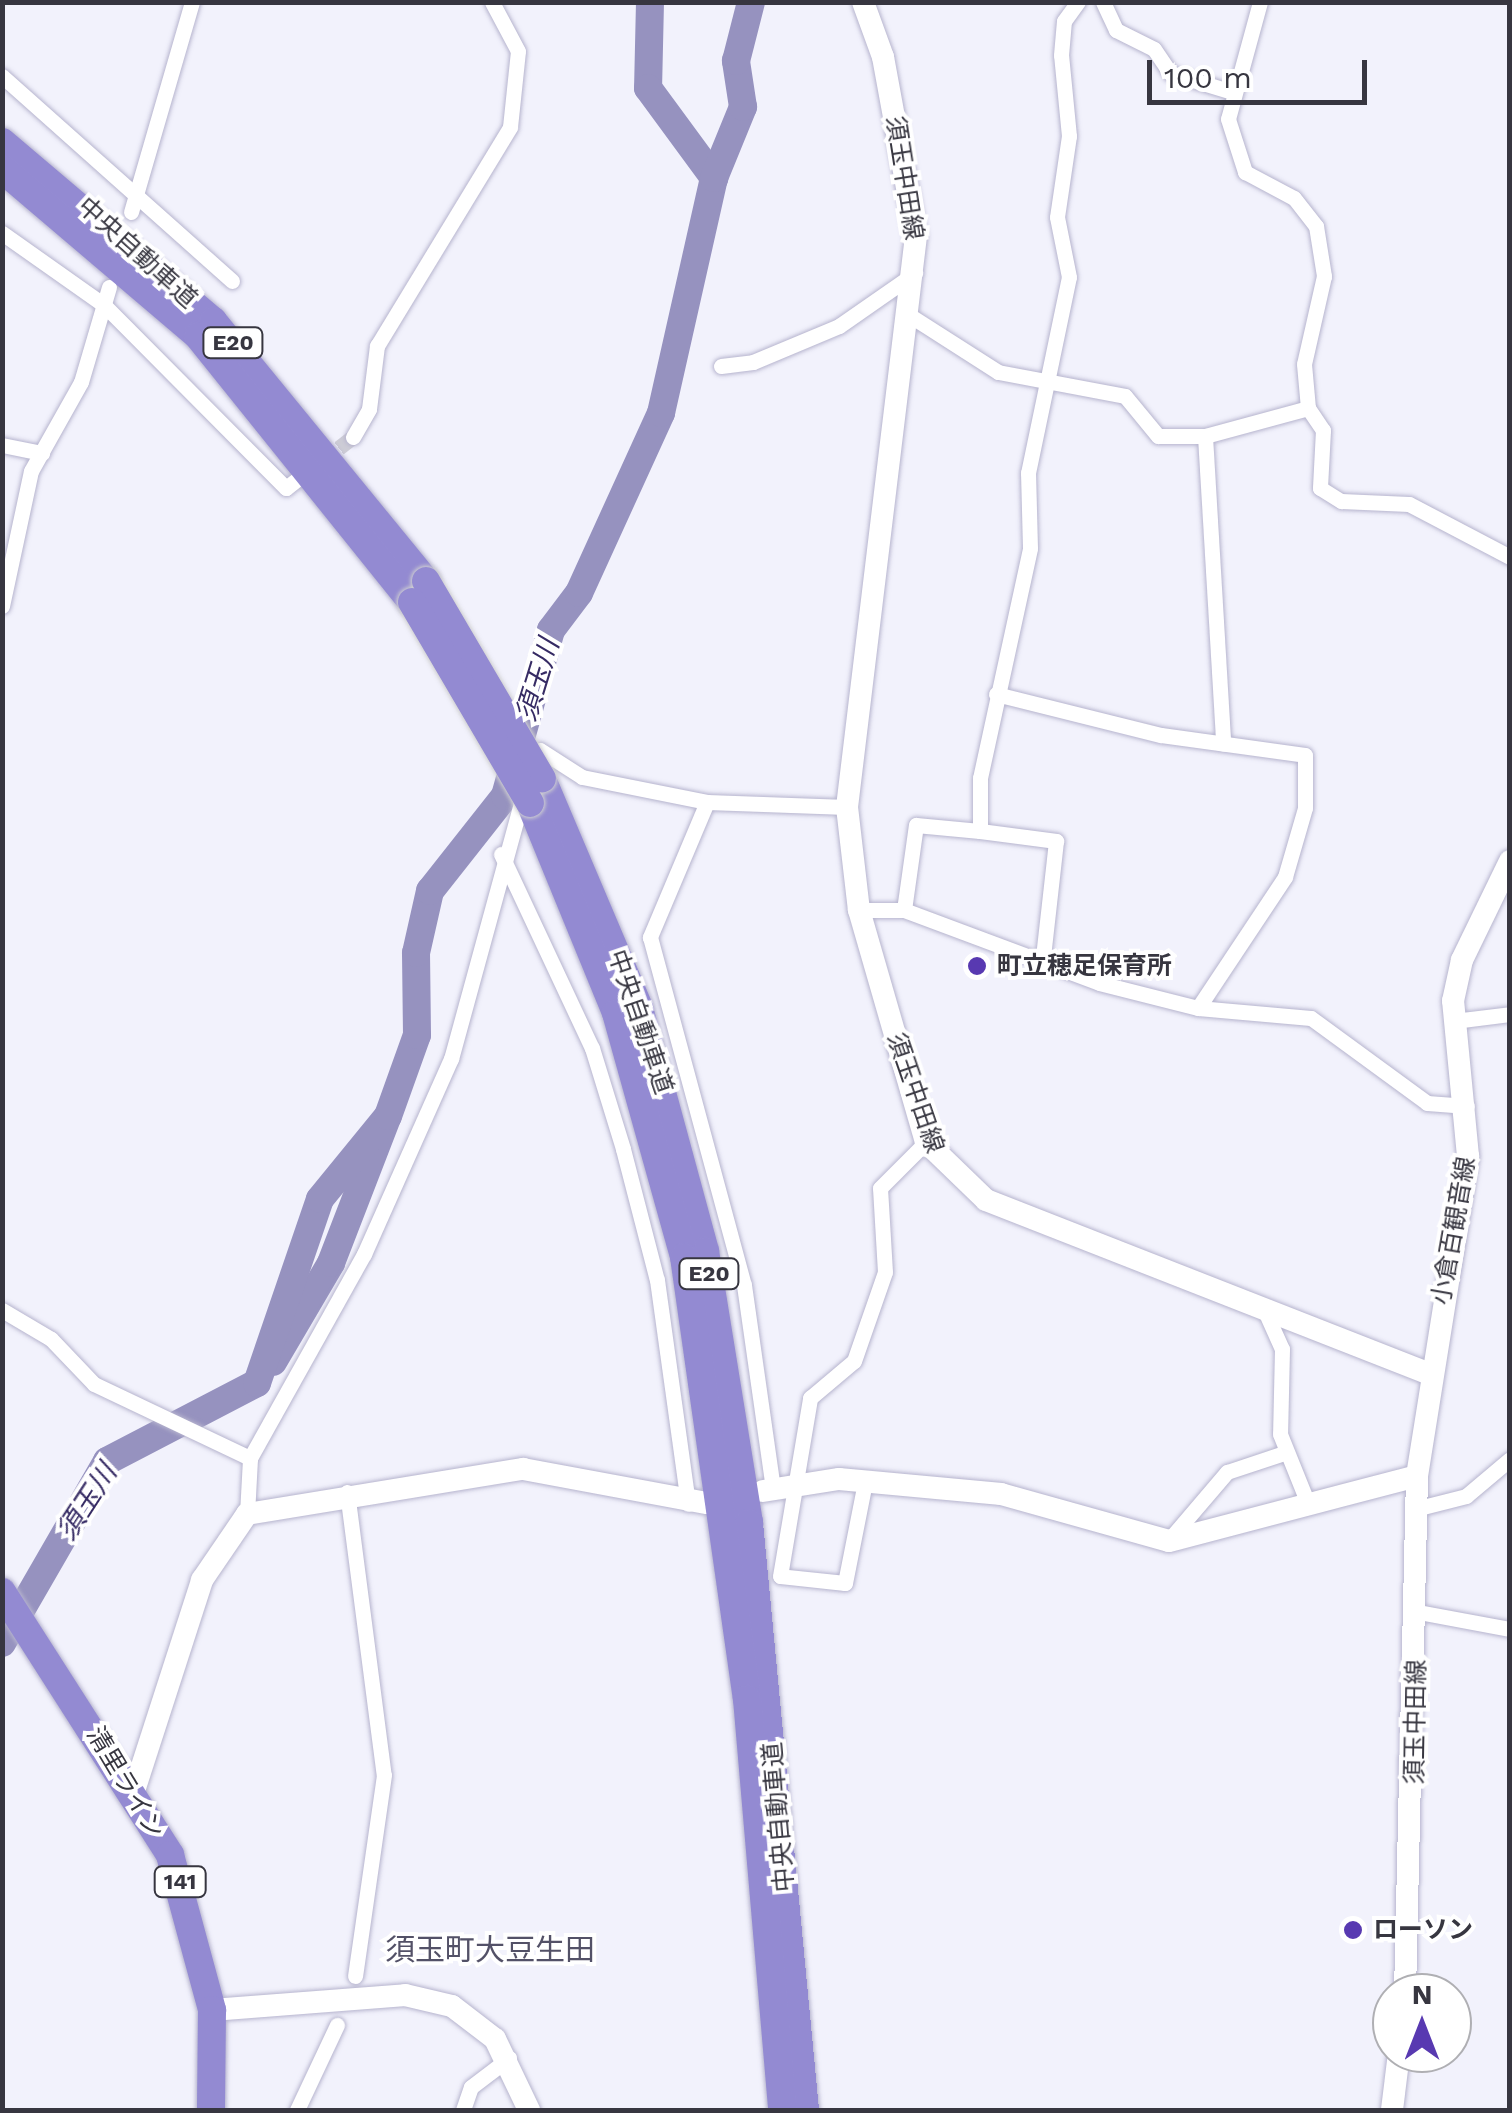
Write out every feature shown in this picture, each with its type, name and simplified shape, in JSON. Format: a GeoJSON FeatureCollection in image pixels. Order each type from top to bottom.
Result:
{"type":"FeatureCollection","features":[{"type":"Feature","properties":{"kind":"highway","name":"中央自動車道"},"geometry":{"type":"LineString","coordinates":[[2,142],[213,322],[419,592],[536,791],[616,1013],[684,1257],[764,1795],[799,2106]]}},
{"type":"Feature","properties":{"kind":"highway","name":"中央自動車道"},"geometry":{"type":"LineString","coordinates":[[2,169],[198,336],[419,592]]}},
{"type":"Feature","properties":{"kind":"highway","name":"清里ライン"},"geometry":{"type":"LineString","coordinates":[[7,1598],[134,1792],[192,1914],[212,2010],[212,2110]]}},
{"type":"Feature","properties":{"kind":"main road","name":"須玉中田線"},"geometry":{"type":"LineString","coordinates":[[868,6],[912,204],[915,273],[846,807],[858,910],[926,1142],[986,1200],[1429,1374],[1415,1508],[1405,1973]]}},
{"type":"Feature","properties":{"kind":"main road","name":"小倉百観音線"},"geometry":{"type":"LineString","coordinates":[[1429,1374],[1468,1156],[1467,1106],[1454,1022],[1462,960],[1510,861]]}},
{"type":"Feature","properties":{"kind":"main road"},"geometry":{"type":"LineString","coordinates":[[134,1792],[202,1580],[247,1514],[347,1492],[552,1469],[697,1503]]}},
{"type":"Feature","properties":{"kind":"main road"},"geometry":{"type":"LineString","coordinates":[[777,1487],[865,1482],[1001,1494],[1165,1540],[1417,1476]]}},
{"type":"Feature","properties":{"kind":"main road"},"geometry":{"type":"LineString","coordinates":[[212,2010],[405,1994],[472,2017],[509,2058],[529,2110]]}},
{"type":"Feature","properties":{"kind":"main road"},"geometry":{"type":"LineString","coordinates":[[1392,2110],[1397,2073]]}},
{"type":"Feature","properties":{"kind":"street"},"geometry":{"type":"LineString","coordinates":[[133,205],[192,2]]}},
{"type":"Feature","properties":{"kind":"street"},"geometry":{"type":"LineString","coordinates":[[353,437],[369,409],[376,346],[510,127],[518,51],[492,2]]}},
{"type":"Feature","properties":{"kind":"street"},"geometry":{"type":"LineString","coordinates":[[980,831],[996,694],[1030,548],[1028,473],[1070,260],[1056,217],[1069,136],[1061,55],[1078,2]]}},
{"type":"Feature","properties":{"kind":"street"},"geometry":{"type":"LineString","coordinates":[[1103,2],[1116,30],[1154,49],[1170,73],[1229,91]]}},
{"type":"Feature","properties":{"kind":"street"},"geometry":{"type":"LineString","coordinates":[[1260,2],[1229,91],[1237,162],[1311,211],[1316,226],[1324,276],[1304,364],[1308,408],[1323,430],[1327,498],[1409,504],[1510,557]]}},
{"type":"Feature","properties":{"kind":"street"},"geometry":{"type":"LineString","coordinates":[[2,76],[133,205],[232,282]]}},
{"type":"Feature","properties":{"kind":"street"},"geometry":{"type":"LineString","coordinates":[[2,233],[104,305],[286,488],[300,477]]}},
{"type":"Feature","properties":{"kind":"street"},"geometry":{"type":"LineString","coordinates":[[722,366],[753,362],[839,326],[915,273]]}},
{"type":"Feature","properties":{"kind":"street"},"geometry":{"type":"LineString","coordinates":[[2,606],[42,453],[81,382],[108,287]]}},
{"type":"Feature","properties":{"kind":"street"},"geometry":{"type":"LineString","coordinates":[[909,315],[998,372],[1044,384],[1125,396],[1158,436],[1206,436],[1308,408]]}},
{"type":"Feature","properties":{"kind":"street"},"geometry":{"type":"LineString","coordinates":[[1206,436],[1223,744]]}},
{"type":"Feature","properties":{"kind":"street"},"geometry":{"type":"LineString","coordinates":[[2,445],[42,453]]}},
{"type":"Feature","properties":{"kind":"street"},"geometry":{"type":"LineString","coordinates":[[996,694],[1223,744],[1306,754],[1305,808],[1285,877],[1198,1008]]}},
{"type":"Feature","properties":{"kind":"street"},"geometry":{"type":"LineString","coordinates":[[247,1514],[250,1458],[364,1254],[451,1059],[501,854],[540,750],[582,776],[708,802],[846,807]]}},
{"type":"Feature","properties":{"kind":"street"},"geometry":{"type":"LineString","coordinates":[[708,802],[650,937],[744,1284],[777,1487],[780,1576],[844,1583],[865,1482]]}},
{"type":"Feature","properties":{"kind":"street"},"geometry":{"type":"LineString","coordinates":[[904,910],[916,825],[1056,841],[1043,956]]}},
{"type":"Feature","properties":{"kind":"street"},"geometry":{"type":"LineString","coordinates":[[501,854],[592,1048],[623,1149],[657,1280],[697,1503]]}},
{"type":"Feature","properties":{"kind":"street"},"geometry":{"type":"LineString","coordinates":[[858,910],[904,910],[1043,956],[1099,983],[1198,1008],[1311,1018],[1426,1103],[1467,1106]]}},
{"type":"Feature","properties":{"kind":"street"},"geometry":{"type":"LineString","coordinates":[[1454,1022],[1510,1014]]}},
{"type":"Feature","properties":{"kind":"street"},"geometry":{"type":"LineString","coordinates":[[777,1487],[810,1398],[854,1361],[884,1272],[880,1188],[926,1142]]}},
{"type":"Feature","properties":{"kind":"street"},"geometry":{"type":"LineString","coordinates":[[1264,1309],[1282,1349],[1287,1452],[1307,1501]]}},
{"type":"Feature","properties":{"kind":"street"},"geometry":{"type":"LineString","coordinates":[[2,1310],[51,1340],[94,1384],[250,1458]]}},
{"type":"Feature","properties":{"kind":"street"},"geometry":{"type":"LineString","coordinates":[[1165,1540],[1227,1472],[1287,1452]]}},
{"type":"Feature","properties":{"kind":"street"},"geometry":{"type":"LineString","coordinates":[[1415,1508],[1466,1496],[1510,1459]]}},
{"type":"Feature","properties":{"kind":"street"},"geometry":{"type":"LineString","coordinates":[[347,1492],[384,1774],[355,1976]]}},
{"type":"Feature","properties":{"kind":"street"},"geometry":{"type":"LineString","coordinates":[[1413,1611],[1510,1629]]}},
{"type":"Feature","properties":{"kind":"street"},"geometry":{"type":"LineString","coordinates":[[298,2110],[337,2025]]}},
{"type":"Feature","properties":{"kind":"street"},"geometry":{"type":"LineString","coordinates":[[462,2110],[470,2087],[509,2058]]}},
{"type":"Feature","properties":{"kind":"waterway","name":"須玉川"},"geometry":{"type":"LineString","coordinates":[[650,2],[648,88],[714,178]]}},
{"type":"Feature","properties":{"kind":"waterway","name":"須玉川"},"geometry":{"type":"LineString","coordinates":[[2,1643],[107,1461],[257,1383],[320,1199],[388,1116],[417,1035],[416,953],[430,891],[505,796],[551,630],[579,593],[661,413],[714,178],[743,107],[736,61],[751,2]]}},
{"type":"Feature","properties":{"kind":"waterway","name":"須玉川"},"geometry":{"type":"LineString","coordinates":[[273,1362],[331,1263],[387,1118]]}},
{"type":"Feature","properties":{"kind":"tunnel"},"geometry":{"type":"LineString","coordinates":[[321,462],[353,437]]}},
{"type":"Feature","properties":{"kind":"place","name":"町立穂足保育所"},"geometry":{"type":"Point","coordinates":[977,966]}},
{"type":"Feature","properties":{"kind":"place","name":"ローソン"},"geometry":{"type":"Point","coordinates":[1353,1930]}},
{"type":"Feature","properties":{"kind":"district","name":"須玉町大豆生田"},"geometry":{"type":"Point","coordinates":[490,1950]}}]}
